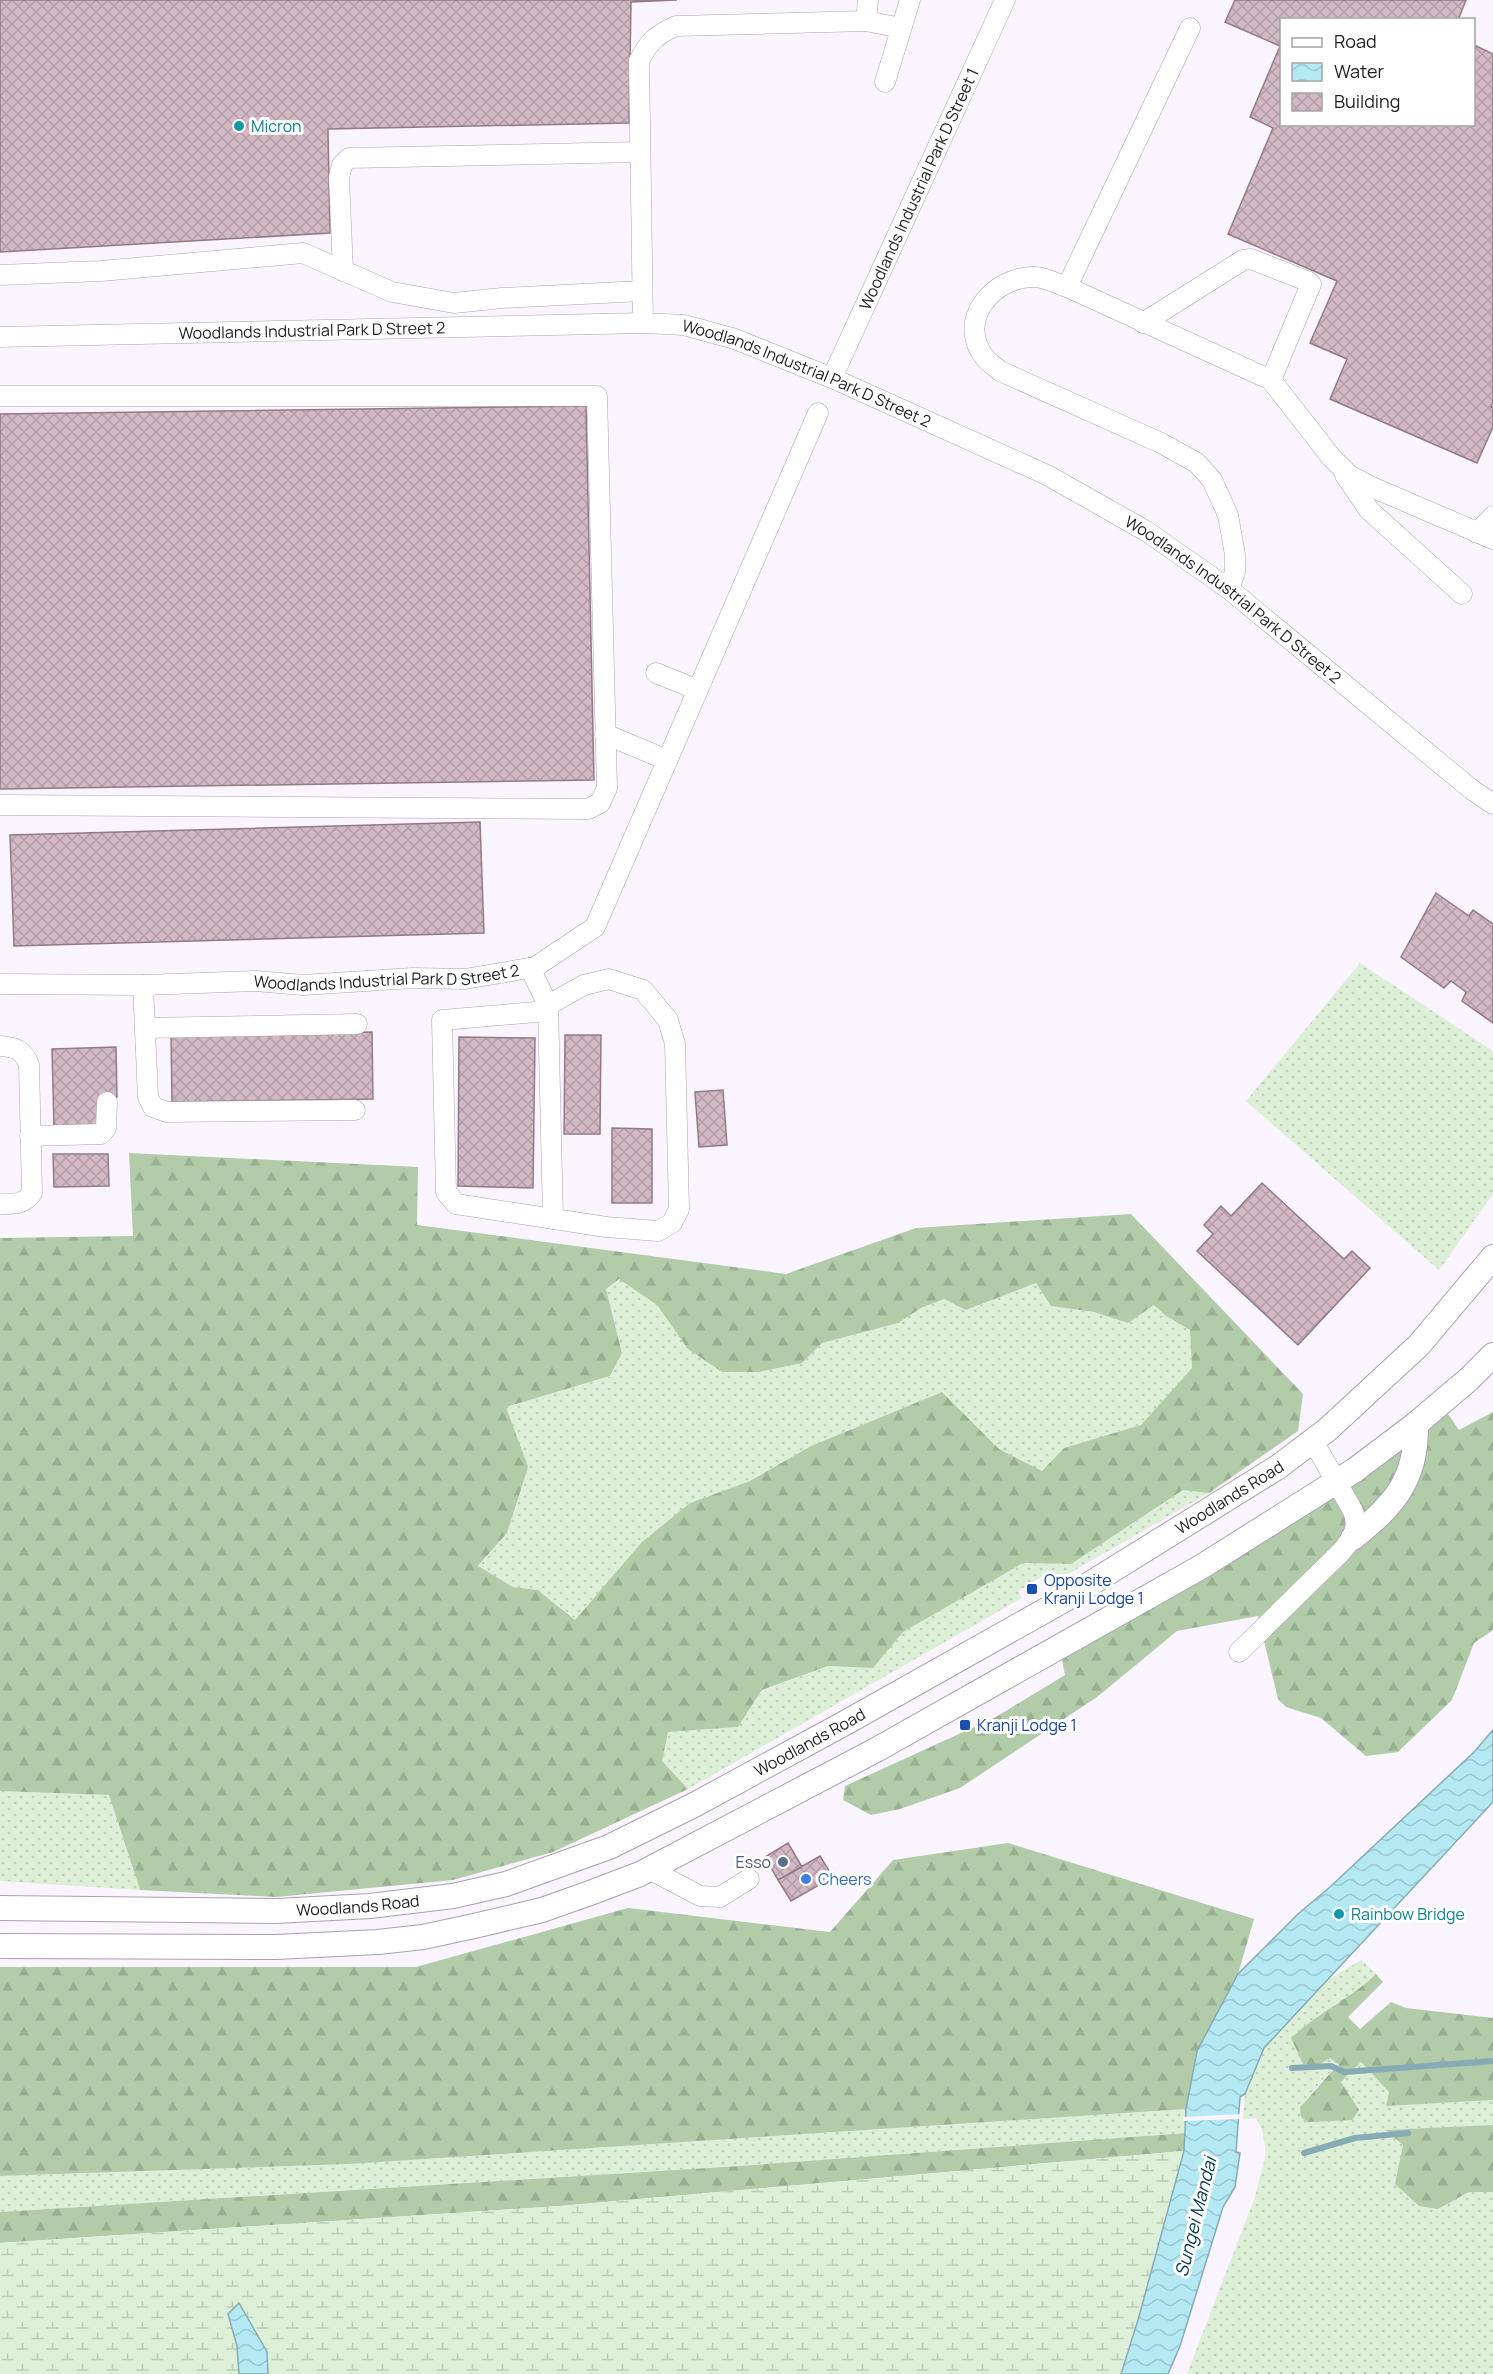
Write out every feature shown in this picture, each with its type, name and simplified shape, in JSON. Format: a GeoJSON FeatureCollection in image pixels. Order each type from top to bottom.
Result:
{"type":"FeatureCollection","features":[{"type":"Feature","properties":{"kind":"main road","name":"Woodlands Road"},"geometry":{"type":"LineString","coordinates":[[0,1908],[276,1911],[370,1906],[453,1896],[506,1884],[609,1847],[694,1805],[1064,1600],[1278,1467],[1313,1441],[1419,1345],[1493,1257]]}},
{"type":"Feature","properties":{"kind":"main road"},"geometry":{"type":"LineString","coordinates":[[0,1946],[276,1947],[423,1937],[542,1910],[590,1893],[649,1869],[959,1705],[1201,1567],[1336,1482],[1416,1424],[1469,1379],[1493,1355]]}},
{"type":"Feature","properties":{"kind":"main road"},"geometry":{"type":"LineString","coordinates":[[1353,1538],[1382,1514],[1403,1487],[1410,1473],[1416,1445],[1416,1424]]}},
{"type":"Feature","properties":{"kind":"street"},"geometry":{"type":"LineString","coordinates":[[866,21],[868,0]]}},
{"type":"Feature","properties":{"kind":"street"},"geometry":{"type":"LineString","coordinates":[[885,82],[910,0]]}},
{"type":"Feature","properties":{"kind":"street","name":"Woodlands Industrial Park D Street 1"},"geometry":{"type":"LineString","coordinates":[[832,378],[1005,0]]}},
{"type":"Feature","properties":{"kind":"street"},"geometry":{"type":"LineString","coordinates":[[643,323],[639,61],[649,43],[661,33],[676,26],[866,21],[901,28]]}},
{"type":"Feature","properties":{"kind":"street"},"geometry":{"type":"LineString","coordinates":[[1067,287],[1190,28]]}},
{"type":"Feature","properties":{"kind":"street"},"geometry":{"type":"LineString","coordinates":[[343,271],[339,177],[342,165],[349,158],[640,152]]}},
{"type":"Feature","properties":{"kind":"street"},"geometry":{"type":"LineString","coordinates":[[0,275],[101,271],[303,253],[392,292],[454,303],[502,298],[642,291]]}},
{"type":"Feature","properties":{"kind":"street"},"geometry":{"type":"LineString","coordinates":[[1143,323],[1243,260],[1251,259],[1307,281],[1311,284],[1271,380]]}},
{"type":"Feature","properties":{"kind":"street"},"geometry":{"type":"LineString","coordinates":[[1229,589],[1235,572],[1235,555],[1228,515],[1212,480],[1197,463],[1161,443],[1000,371],[986,359],[977,344],[974,327],[977,310],[990,293],[1008,282],[1037,277],[1067,287],[1271,380],[1339,466],[1369,510],[1462,594]]}},
{"type":"Feature","properties":{"kind":"street","name":"Woodlands Industrial Park D Street 2"},"geometry":{"type":"LineString","coordinates":[[0,337],[643,323],[684,325],[735,339],[832,378],[1047,475],[1146,531],[1229,589],[1471,789],[1493,804]]}},
{"type":"Feature","properties":{"kind":"street"},"geometry":{"type":"LineString","coordinates":[[0,396],[597,396],[607,788],[600,803],[588,808],[0,805]]}},
{"type":"Feature","properties":{"kind":"street","name":"Woodlands Industrial Park D Street 2"},"geometry":{"type":"LineString","coordinates":[[0,984],[143,985],[256,981],[328,984],[413,978],[465,979],[535,967],[595,927],[818,412]]}},
{"type":"Feature","properties":{"kind":"street"},"geometry":{"type":"LineString","coordinates":[[1339,466],[1349,475],[1374,488],[1485,536],[1493,516]]}},
{"type":"Feature","properties":{"kind":"street"},"geometry":{"type":"LineString","coordinates":[[656,674],[698,690]]}},
{"type":"Feature","properties":{"kind":"street"},"geometry":{"type":"LineString","coordinates":[[605,734],[668,760]]}},
{"type":"Feature","properties":{"kind":"street"},"geometry":{"type":"LineString","coordinates":[[530,968],[548,1005],[553,1219]]}},
{"type":"Feature","properties":{"kind":"street"},"geometry":{"type":"LineString","coordinates":[[609,980],[644,990],[668,1020],[675,1044],[680,1209],[672,1223],[658,1231],[606,1227],[456,1204],[446,1192],[442,1020],[536,1012],[548,1005],[584,985],[609,980]]}},
{"type":"Feature","properties":{"kind":"street"},"geometry":{"type":"LineString","coordinates":[[143,985],[148,1097],[153,1107],[167,1112],[355,1110]]}},
{"type":"Feature","properties":{"kind":"street"},"geometry":{"type":"LineString","coordinates":[[145,1028],[357,1024]]}},
{"type":"Feature","properties":{"kind":"street"},"geometry":{"type":"LineString","coordinates":[[0,1046],[19,1050],[26,1057],[29,1065],[32,1193],[27,1200],[19,1204],[0,1204]]}},
{"type":"Feature","properties":{"kind":"street"},"geometry":{"type":"LineString","coordinates":[[30,1136],[101,1134],[106,1128],[106,1102]]}},
{"type":"Feature","properties":{"kind":"street"},"geometry":{"type":"LineString","coordinates":[[1239,1652],[1353,1538],[1356,1520],[1313,1441]]}},
{"type":"Feature","properties":{"kind":"street"},"geometry":{"type":"LineString","coordinates":[[649,1869],[700,1896],[720,1897],[749,1880]]}},
{"type":"Feature","properties":{"kind":"green space"},"geometry":{"type":"Polygon","coordinates":[[[1360,963],[1493,1051],[1493,1194],[1439,1270],[1246,1101],[1360,963]]]}},
{"type":"Feature","properties":{"kind":"green space"},"geometry":{"type":"Polygon","coordinates":[[[129,1153],[418,1167],[417,1225],[786,1274],[916,1228],[1131,1214],[1303,1394],[1298,1431],[1209,1493],[1183,1490],[1071,1564],[1023,1563],[903,1632],[873,1668],[828,1666],[762,1690],[738,1727],[668,1732],[662,1761],[688,1789],[553,1852],[453,1880],[276,1897],[140,1890],[109,1795],[0,1791],[0,1238],[133,1236],[129,1153]],[[619,1279],[606,1289],[622,1353],[610,1376],[506,1407],[528,1467],[507,1533],[478,1566],[513,1587],[538,1590],[575,1620],[642,1542],[690,1503],[750,1481],[811,1446],[942,1392],[999,1449],[1042,1471],[1064,1448],[1141,1425],[1192,1368],[1190,1330],[1166,1316],[1154,1305],[1128,1323],[1094,1312],[1051,1306],[1036,1283],[966,1310],[944,1299],[921,1308],[898,1323],[822,1343],[802,1363],[758,1372],[722,1372],[688,1349],[657,1305],[619,1279]]]}},
{"type":"Feature","properties":{"kind":"green space"},"geometry":{"type":"Polygon","coordinates":[[[619,1278],[657,1305],[688,1349],[802,1363],[822,1343],[897,1323],[921,1308],[944,1299],[967,1310],[1036,1283],[1051,1306],[1094,1312],[1128,1323],[1154,1304],[1166,1316],[1190,1330],[1192,1368],[1141,1425],[1064,1448],[1042,1472],[999,1449],[942,1392],[811,1446],[750,1481],[690,1503],[586,1606],[576,1620],[538,1590],[513,1587],[478,1567],[507,1533],[506,1407],[611,1376],[622,1353],[606,1289],[619,1278]]]}},
{"type":"Feature","properties":{"kind":"green space"},"geometry":{"type":"Polygon","coordinates":[[[1444,1408],[1459,1430],[1493,1412],[1493,1630],[1474,1643],[1452,1700],[1398,1752],[1366,1756],[1321,1718],[1286,1707],[1278,1699],[1258,1616],[1177,1631],[1097,1697],[960,1788],[900,1809],[871,1815],[843,1800],[845,1786],[996,1717],[1065,1675],[1062,1660],[1300,1518],[1444,1408]]]}},
{"type":"Feature","properties":{"kind":"green space"},"geometry":{"type":"Polygon","coordinates":[[[1183,1490],[1209,1493],[1049,1585],[1043,1576],[1018,1591],[1022,1598],[688,1789],[662,1761],[668,1732],[738,1727],[762,1691],[828,1666],[873,1668],[903,1632],[1023,1563],[1071,1564],[1183,1490]]]}},
{"type":"Feature","properties":{"kind":"green space"},"geometry":{"type":"Polygon","coordinates":[[[0,1791],[109,1795],[140,1890],[0,1881],[0,1791]]]}},
{"type":"Feature","properties":{"kind":"green space"},"geometry":{"type":"Polygon","coordinates":[[[1008,1843],[1254,1919],[1238,1974],[1197,2051],[1186,2109],[349,2164],[0,2176],[0,1967],[416,1967],[628,1908],[830,1932],[893,1860],[1008,1843]]]}},
{"type":"Feature","properties":{"kind":"green space"},"geometry":{"type":"Polygon","coordinates":[[[1361,1960],[1376,1974],[1291,2038],[1320,2064],[1330,2058],[1339,2065],[1325,2077],[1301,2106],[1359,2110],[1341,2082],[1361,2062],[1389,2092],[1386,2106],[1493,2100],[1493,2125],[1387,2131],[1403,2145],[1438,2209],[1469,2192],[1493,2192],[1493,2374],[1187,2374],[1255,2197],[1266,2153],[1262,2129],[1256,2118],[1243,2119],[1245,2094],[1264,2048],[1328,1980],[1361,1960]]]}},
{"type":"Feature","properties":{"kind":"green space"},"geometry":{"type":"Polygon","coordinates":[[[1376,1974],[1383,1982],[1348,2017],[1360,2029],[1391,2002],[1406,2008],[1493,2018],[1493,2100],[1386,2106],[1389,2092],[1361,2062],[1341,2082],[1359,2110],[1352,2120],[1308,2122],[1301,2117],[1300,2107],[1339,2065],[1330,2058],[1320,2064],[1303,2064],[1291,2038],[1376,1974]]]}},
{"type":"Feature","properties":{"kind":"green space"},"geometry":{"type":"Polygon","coordinates":[[[1186,2109],[1186,2133],[740,2166],[0,2212],[0,2176],[349,2164],[1186,2109]]]}},
{"type":"Feature","properties":{"kind":"green space"},"geometry":{"type":"Polygon","coordinates":[[[1493,2125],[1493,2192],[1469,2192],[1438,2209],[1419,2206],[1395,2184],[1403,2145],[1386,2130],[1493,2125]]]}},
{"type":"Feature","properties":{"kind":"green space"},"geometry":{"type":"Polygon","coordinates":[[[1186,2133],[1184,2151],[560,2206],[0,2243],[0,2212],[740,2166],[1186,2133]]]}},
{"type":"Feature","properties":{"kind":"green space"},"geometry":{"type":"Polygon","coordinates":[[[1184,2151],[1121,2374],[268,2374],[267,2352],[228,2314],[237,2346],[239,2374],[0,2374],[0,2243],[560,2206],[1184,2151]]]}},
{"type":"Feature","properties":{"kind":"water","name":"Sungei Mandai"},"geometry":{"type":"Polygon","coordinates":[[[1493,1730],[1493,1802],[1264,2048],[1245,2094],[1240,2097],[1236,2152],[1240,2153],[1235,2187],[1223,2207],[1180,2346],[1168,2374],[1121,2374],[1184,2151],[1186,2109],[1197,2051],[1238,1974],[1298,1914],[1330,1887],[1474,1752],[1493,1730]]]}},
{"type":"Feature","properties":{"kind":"water"},"geometry":{"type":"Polygon","coordinates":[[[239,2303],[267,2352],[268,2374],[239,2374],[237,2346],[228,2314],[239,2303]]]}},
{"type":"Feature","properties":{"kind":"pier"},"geometry":{"type":"Polygon","coordinates":[[[1242,2114],[1242,2119],[1183,2121],[1183,2117],[1242,2114]]]}},
{"type":"Feature","properties":{"kind":"building","name":"Micron"},"geometry":{"type":"Polygon","coordinates":[[[0,0],[677,0],[631,2],[629,123],[328,129],[330,233],[0,252],[0,0]]]}},
{"type":"Feature","properties":{"kind":"building"},"geometry":{"type":"Polygon","coordinates":[[[1235,0],[1466,0],[1459,18],[1280,18],[1280,46],[1225,22],[1235,0]]]}},
{"type":"Feature","properties":{"kind":"building"},"geometry":{"type":"Polygon","coordinates":[[[1475,45],[1493,54],[1493,402],[1491,407],[1493,407],[1493,427],[1477,463],[1330,399],[1347,359],[1310,343],[1337,281],[1228,234],[1273,128],[1250,117],[1280,46],[1280,126],[1475,126],[1475,45]]]}},
{"type":"Feature","properties":{"kind":"building"},"geometry":{"type":"Polygon","coordinates":[[[586,406],[594,780],[0,789],[0,414],[586,406]]]}},
{"type":"Feature","properties":{"kind":"building"},"geometry":{"type":"Polygon","coordinates":[[[480,822],[484,933],[14,946],[10,835],[480,822]]]}},
{"type":"Feature","properties":{"kind":"building"},"geometry":{"type":"Polygon","coordinates":[[[1436,893],[1469,916],[1473,910],[1493,924],[1493,1023],[1462,1001],[1466,992],[1451,981],[1444,988],[1401,957],[1436,893]]]}},
{"type":"Feature","properties":{"kind":"building"},"geometry":{"type":"Polygon","coordinates":[[[372,1032],[373,1099],[172,1102],[171,1036],[372,1032]]]}},
{"type":"Feature","properties":{"kind":"building"},"geometry":{"type":"Polygon","coordinates":[[[565,1035],[601,1035],[600,1134],[564,1134],[565,1035]]]}},
{"type":"Feature","properties":{"kind":"building"},"geometry":{"type":"Polygon","coordinates":[[[459,1037],[535,1038],[533,1188],[458,1186],[459,1037]]]}},
{"type":"Feature","properties":{"kind":"building"},"geometry":{"type":"Polygon","coordinates":[[[116,1047],[117,1097],[100,1097],[100,1127],[54,1127],[52,1049],[116,1047]]]}},
{"type":"Feature","properties":{"kind":"building"},"geometry":{"type":"Polygon","coordinates":[[[723,1090],[727,1145],[699,1147],[695,1092],[723,1090]]]}},
{"type":"Feature","properties":{"kind":"building"},"geometry":{"type":"Polygon","coordinates":[[[612,1128],[652,1129],[652,1203],[612,1203],[612,1128]]]}},
{"type":"Feature","properties":{"kind":"building"},"geometry":{"type":"Polygon","coordinates":[[[53,1154],[108,1154],[109,1186],[54,1187],[53,1154]]]}},
{"type":"Feature","properties":{"kind":"building"},"geometry":{"type":"Polygon","coordinates":[[[1262,1183],[1344,1259],[1352,1251],[1370,1268],[1298,1345],[1197,1251],[1213,1234],[1204,1225],[1221,1206],[1231,1216],[1262,1183]]]}},
{"type":"Feature","properties":{"kind":"building","name":"Esso"},"geometry":{"type":"Polygon","coordinates":[[[788,1843],[802,1867],[778,1880],[765,1857],[788,1843]]]}},
{"type":"Feature","properties":{"kind":"building","name":"Cheers"},"geometry":{"type":"Polygon","coordinates":[[[820,1856],[833,1877],[791,1901],[778,1880],[820,1856]]]}},
{"type":"Feature","properties":{"kind":"waterway"},"geometry":{"type":"LineString","coordinates":[[1292,2068],[1331,2066],[1344,2072],[1493,2061]]}},
{"type":"Feature","properties":{"kind":"waterway"},"geometry":{"type":"LineString","coordinates":[[1304,2153],[1355,2138],[1408,2133]]}},
{"type":"Feature","properties":{"kind":"place","name":"Micron"},"geometry":{"type":"Point","coordinates":[239,126]}},
{"type":"Feature","properties":{"kind":"place","name":"Opposite Kranji Lodge 1"},"geometry":{"type":"Point","coordinates":[1032,1589]}},
{"type":"Feature","properties":{"kind":"place","name":"Kranji Lodge 1"},"geometry":{"type":"Point","coordinates":[965,1725]}},
{"type":"Feature","properties":{"kind":"place","name":"Esso"},"geometry":{"type":"Point","coordinates":[783,1862]}},
{"type":"Feature","properties":{"kind":"place","name":"Cheers"},"geometry":{"type":"Point","coordinates":[806,1879]}},
{"type":"Feature","properties":{"kind":"place","name":"Rainbow Bridge"},"geometry":{"type":"Point","coordinates":[1339,1914]}}]}
